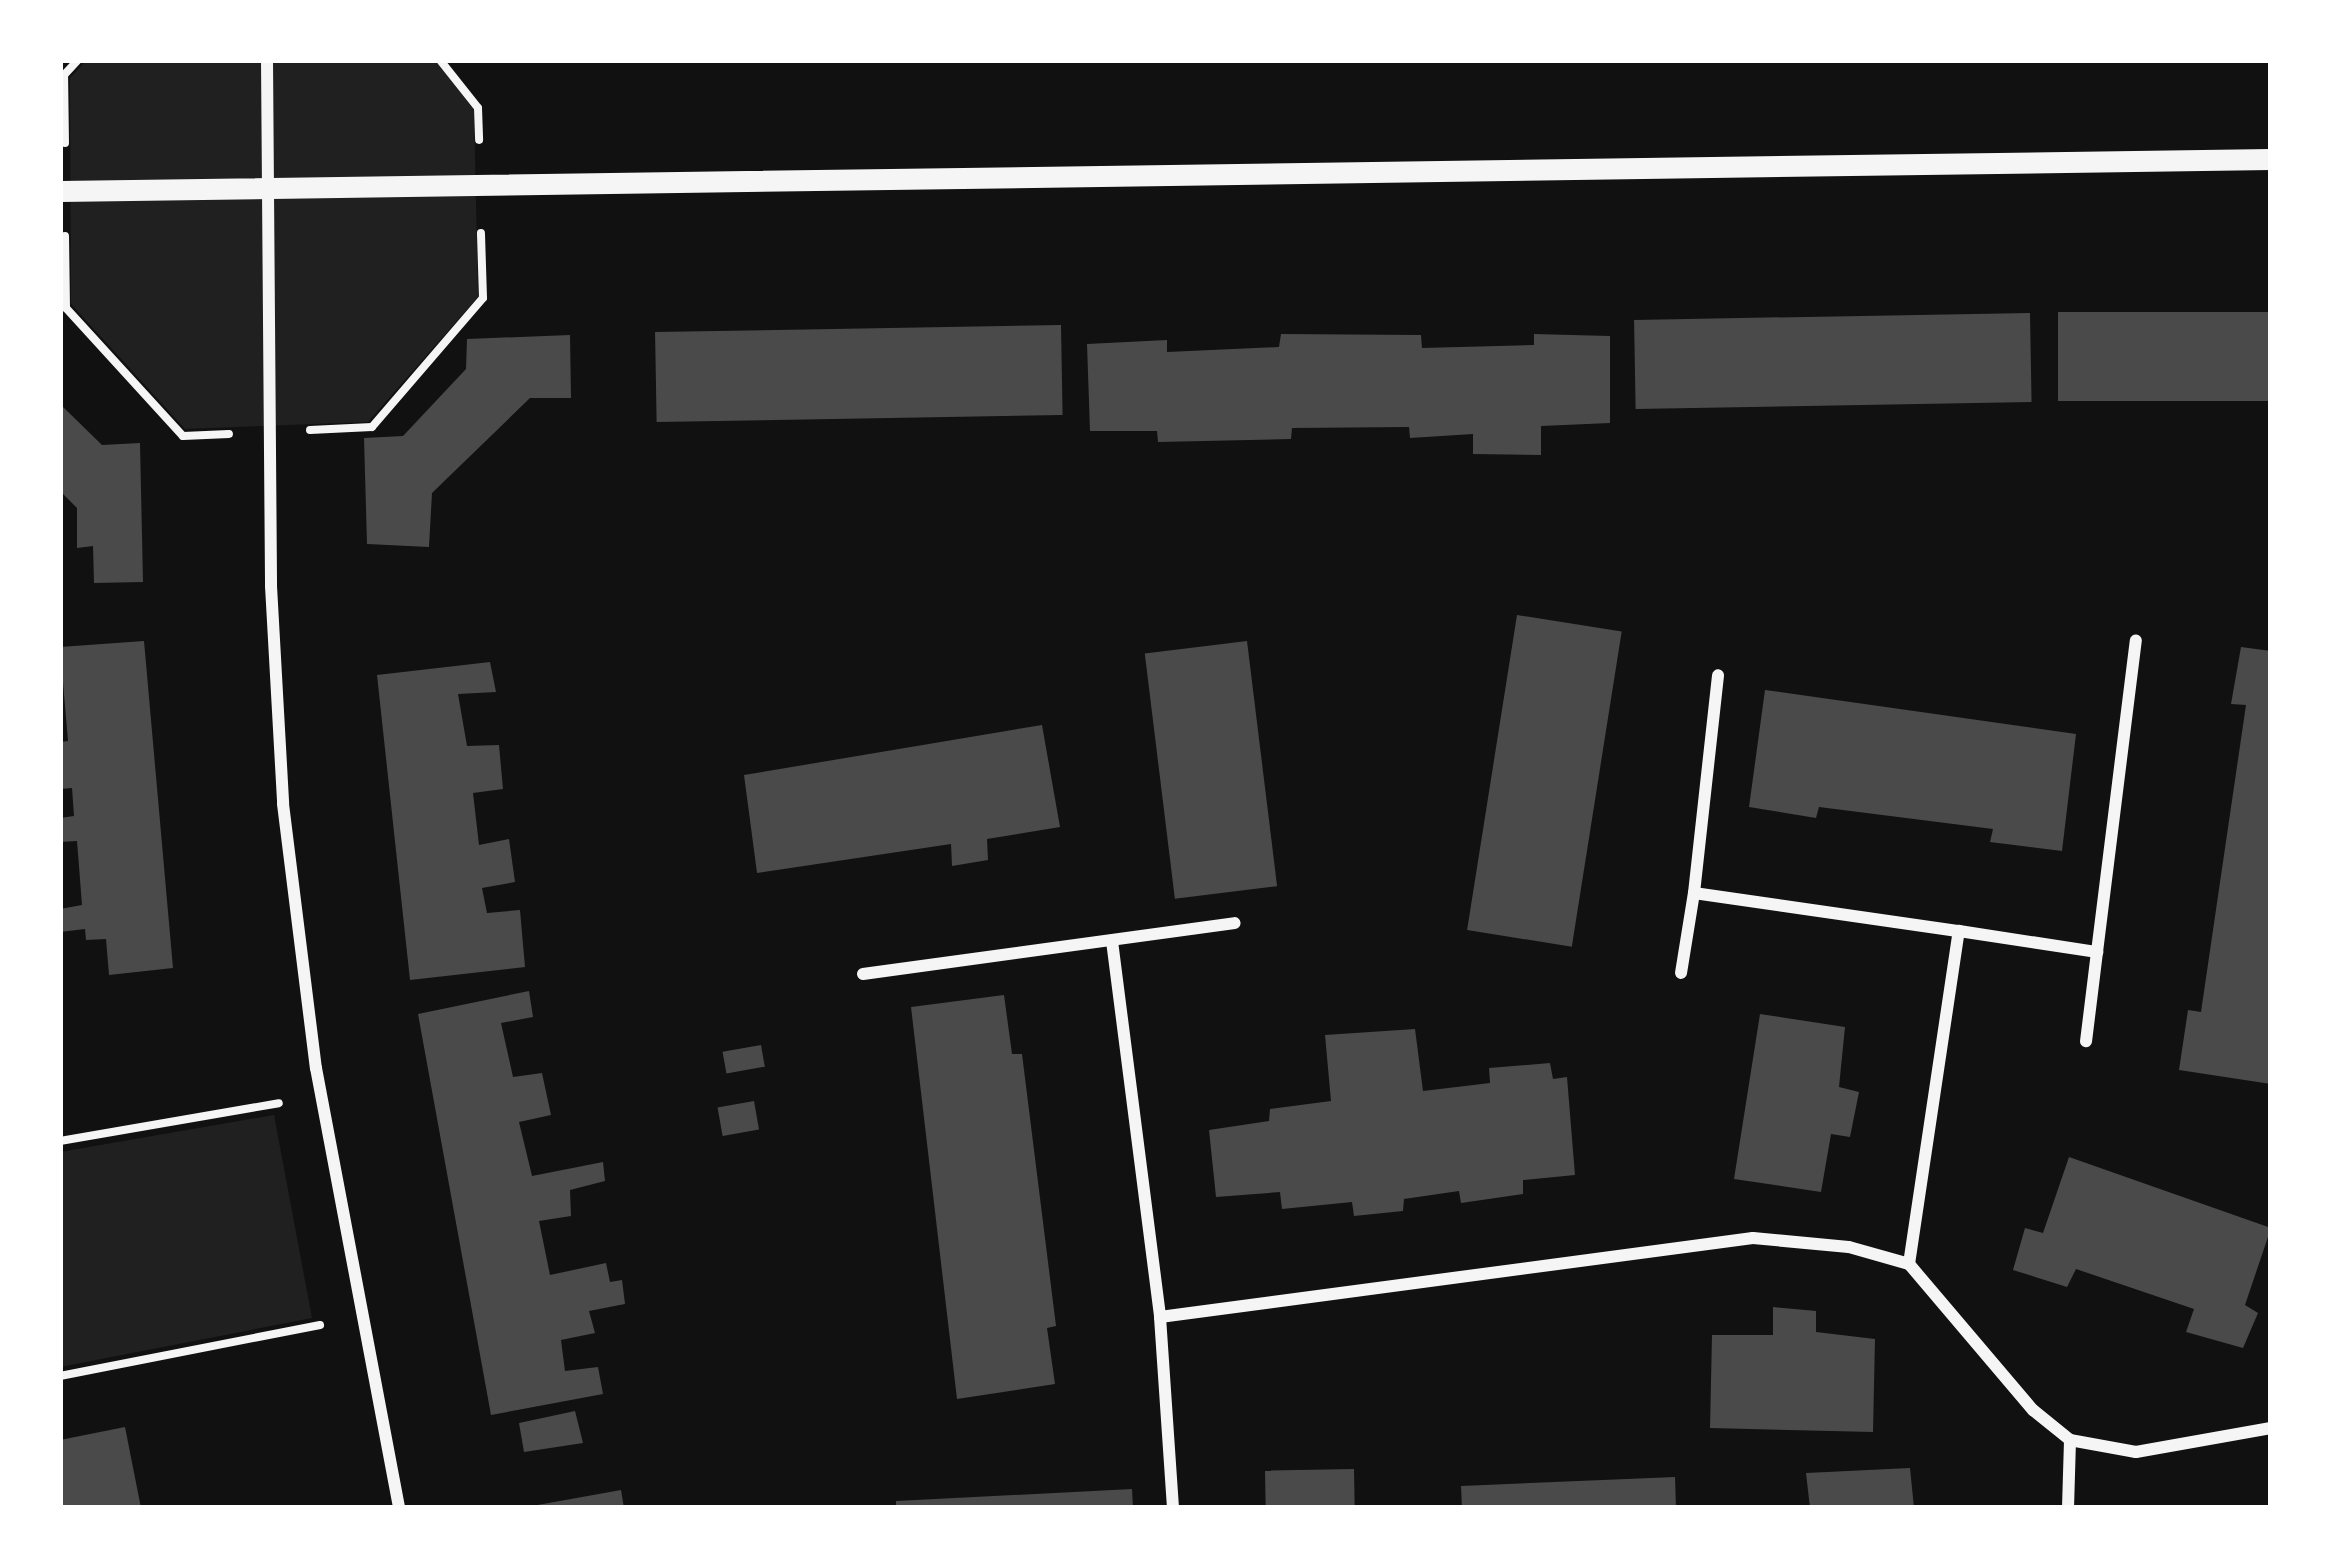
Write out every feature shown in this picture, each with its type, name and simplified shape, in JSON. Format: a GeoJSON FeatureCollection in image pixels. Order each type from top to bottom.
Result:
{"type":"FeatureCollection","features":[{"type":"Feature","properties":{"kind":"street"},"geometry":{"type":"LineString","coordinates":[[267,60],[274,693],[322,1096],[399,1508]]}},
{"type":"Feature","properties":{"kind":"street"},"geometry":{"type":"LineString","coordinates":[[62,191],[2271,159]]}},
{"type":"Feature","properties":{"kind":"street"},"geometry":{"type":"LineString","coordinates":[[2086,1041],[2136,640]]}},
{"type":"Feature","properties":{"kind":"street"},"geometry":{"type":"LineString","coordinates":[[1681,973],[1718,675]]}},
{"type":"Feature","properties":{"kind":"street"},"geometry":{"type":"LineString","coordinates":[[1694,893],[2097,952]]}},
{"type":"Feature","properties":{"kind":"street"},"geometry":{"type":"LineString","coordinates":[[863,974],[1235,923]]}},
{"type":"Feature","properties":{"kind":"street"},"geometry":{"type":"LineString","coordinates":[[1909,1264],[1959,931]]}},
{"type":"Feature","properties":{"kind":"street"},"geometry":{"type":"LineString","coordinates":[[1112,941],[1160,1317],[1173,1508]]}},
{"type":"Feature","properties":{"kind":"street"},"geometry":{"type":"LineString","coordinates":[[1160,1317],[1753,1238],[1849,1247],[1909,1264],[2033,1410],[2070,1440],[2136,1452],[2271,1428]]}},
{"type":"Feature","properties":{"kind":"street"},"geometry":{"type":"LineString","coordinates":[[2068,1508],[2070,1440]]}},
{"type":"Feature","properties":{"kind":"path"},"geometry":{"type":"LineString","coordinates":[[62,191],[64,75],[78,60]]}},
{"type":"Feature","properties":{"kind":"path"},"geometry":{"type":"LineString","coordinates":[[60,1141],[322,1096]]}},
{"type":"Feature","properties":{"kind":"path"},"geometry":{"type":"LineString","coordinates":[[60,1376],[363,1317]]}},
{"type":"Feature","properties":{"kind":"shaded area"},"geometry":{"type":"Polygon","coordinates":[[[87,60],[435,60],[474,110],[478,297],[368,422],[185,429],[71,304],[70,78],[87,60]]]}},
{"type":"Feature","properties":{"kind":"shaded area"},"geometry":{"type":"Polygon","coordinates":[[[274,1115],[312,1318],[60,1367],[60,1152],[274,1115]]]}},
{"type":"Feature","properties":{"kind":"building"},"geometry":{"type":"Polygon","coordinates":[[[2058,312],[2271,312],[2271,401],[2058,401],[2058,312]]]}},
{"type":"Feature","properties":{"kind":"building"},"geometry":{"type":"Polygon","coordinates":[[[2030,313],[2032,402],[1636,409],[1634,320],[2030,313]]]}},
{"type":"Feature","properties":{"kind":"building"},"geometry":{"type":"Polygon","coordinates":[[[1061,325],[1063,415],[657,422],[655,332],[1061,325]]]}},
{"type":"Feature","properties":{"kind":"building"},"geometry":{"type":"Polygon","coordinates":[[[1281,334],[1421,335],[1422,348],[1534,345],[1534,334],[1610,336],[1610,423],[1541,426],[1541,455],[1473,454],[1473,434],[1410,438],[1409,427],[1292,428],[1291,439],[1158,442],[1157,431],[1090,431],[1087,344],[1167,340],[1167,352],[1279,347],[1281,334]]]}},
{"type":"Feature","properties":{"kind":"building"},"geometry":{"type":"Polygon","coordinates":[[[570,335],[571,398],[530,398],[432,493],[429,547],[367,544],[364,438],[403,436],[466,369],[467,339],[570,335]]]}},
{"type":"Feature","properties":{"kind":"building"},"geometry":{"type":"Polygon","coordinates":[[[60,404],[102,445],[140,443],[143,582],[94,583],[93,546],[77,548],[77,508],[60,491],[60,404]]]}},
{"type":"Feature","properties":{"kind":"building"},"geometry":{"type":"Polygon","coordinates":[[[1517,615],[1622,632],[1572,947],[1467,930],[1517,615]]]}},
{"type":"Feature","properties":{"kind":"building"},"geometry":{"type":"Polygon","coordinates":[[[144,641],[173,968],[109,975],[106,939],[86,940],[85,929],[60,932],[60,909],[82,905],[77,841],[60,842],[60,818],[74,816],[72,788],[60,789],[60,742],[68,741],[60,647],[144,641]]]}},
{"type":"Feature","properties":{"kind":"building"},"geometry":{"type":"Polygon","coordinates":[[[1247,641],[1277,886],[1175,899],[1145,654],[1247,641]]]}},
{"type":"Feature","properties":{"kind":"building"},"geometry":{"type":"Polygon","coordinates":[[[2241,647],[2271,651],[2271,1084],[2179,1070],[2188,1010],[2201,1012],[2246,705],[2231,704],[2241,647]]]}},
{"type":"Feature","properties":{"kind":"building"},"geometry":{"type":"Polygon","coordinates":[[[490,662],[496,692],[458,694],[467,746],[499,745],[503,789],[473,793],[479,845],[509,839],[515,882],[482,888],[487,913],[520,910],[525,967],[410,980],[377,675],[490,662]]]}},
{"type":"Feature","properties":{"kind":"building"},"geometry":{"type":"Polygon","coordinates":[[[1765,690],[2076,734],[2062,851],[1990,842],[1993,829],[1819,807],[1816,818],[1749,807],[1765,690]]]}},
{"type":"Feature","properties":{"kind":"building"},"geometry":{"type":"Polygon","coordinates":[[[1042,725],[1060,827],[987,839],[988,860],[952,866],[951,844],[757,873],[744,775],[1042,725]]]}},
{"type":"Feature","properties":{"kind":"building"},"geometry":{"type":"Polygon","coordinates":[[[529,991],[533,1017],[501,1023],[513,1077],[542,1073],[551,1115],[519,1122],[532,1176],[603,1162],[605,1181],[570,1190],[571,1216],[539,1221],[550,1275],[606,1263],[610,1282],[622,1280],[625,1304],[589,1311],[595,1333],[561,1340],[565,1371],[598,1367],[603,1394],[491,1415],[418,1014],[529,991]]]}},
{"type":"Feature","properties":{"kind":"building"},"geometry":{"type":"Polygon","coordinates":[[[1004,995],[1012,1054],[1022,1054],[1056,1326],[1047,1328],[1055,1384],[957,1399],[911,1007],[1004,995]]]}},
{"type":"Feature","properties":{"kind":"building"},"geometry":{"type":"Polygon","coordinates":[[[1760,1014],[1845,1027],[1839,1087],[1859,1092],[1850,1137],[1831,1134],[1821,1192],[1734,1179],[1760,1014]]]}},
{"type":"Feature","properties":{"kind":"building"},"geometry":{"type":"Polygon","coordinates":[[[1415,1029],[1423,1091],[1490,1083],[1489,1068],[1550,1063],[1553,1079],[1567,1077],[1575,1175],[1523,1180],[1523,1194],[1461,1203],[1459,1191],[1404,1199],[1403,1211],[1354,1216],[1352,1202],[1282,1209],[1280,1192],[1216,1197],[1209,1130],[1269,1121],[1270,1109],[1331,1101],[1325,1035],[1415,1029]]]}},
{"type":"Feature","properties":{"kind":"building"},"geometry":{"type":"Polygon","coordinates":[[[761,1045],[765,1067],[726,1073],[723,1052],[761,1045]]]}},
{"type":"Feature","properties":{"kind":"building"},"geometry":{"type":"Polygon","coordinates":[[[754,1101],[759,1130],[723,1136],[718,1107],[754,1101]]]}},
{"type":"Feature","properties":{"kind":"building"},"geometry":{"type":"Polygon","coordinates":[[[2069,1157],[2271,1228],[2245,1305],[2258,1313],[2243,1348],[2186,1332],[2194,1309],[2076,1269],[2067,1287],[2013,1270],[2025,1228],[2043,1233],[2069,1157]]]}},
{"type":"Feature","properties":{"kind":"building"},"geometry":{"type":"Polygon","coordinates":[[[1773,1307],[1816,1311],[1816,1332],[1875,1339],[1873,1432],[1710,1428],[1712,1335],[1773,1335],[1773,1307]]]}},
{"type":"Feature","properties":{"kind":"building"},"geometry":{"type":"Polygon","coordinates":[[[575,1411],[583,1443],[524,1452],[519,1423],[575,1411]]]}},
{"type":"Feature","properties":{"kind":"building"},"geometry":{"type":"Polygon","coordinates":[[[125,1427],[141,1508],[60,1508],[60,1440],[125,1427]]]}},
{"type":"Feature","properties":{"kind":"building"},"geometry":{"type":"Polygon","coordinates":[[[1910,1468],[1914,1508],[1810,1508],[1806,1473],[1910,1468]]]}},
{"type":"Feature","properties":{"kind":"building"},"geometry":{"type":"Polygon","coordinates":[[[1354,1469],[1355,1508],[1266,1508],[1265,1471],[1354,1469]]]}},
{"type":"Feature","properties":{"kind":"building"},"geometry":{"type":"Polygon","coordinates":[[[1675,1477],[1676,1508],[1462,1508],[1461,1486],[1675,1477]]]}},
{"type":"Feature","properties":{"kind":"building"},"geometry":{"type":"Polygon","coordinates":[[[1132,1489],[1133,1508],[896,1508],[896,1501],[1132,1489]]]}},
{"type":"Feature","properties":{"kind":"building"},"geometry":{"type":"Polygon","coordinates":[[[621,1490],[624,1508],[532,1508],[532,1506],[621,1490]]]}}]}
